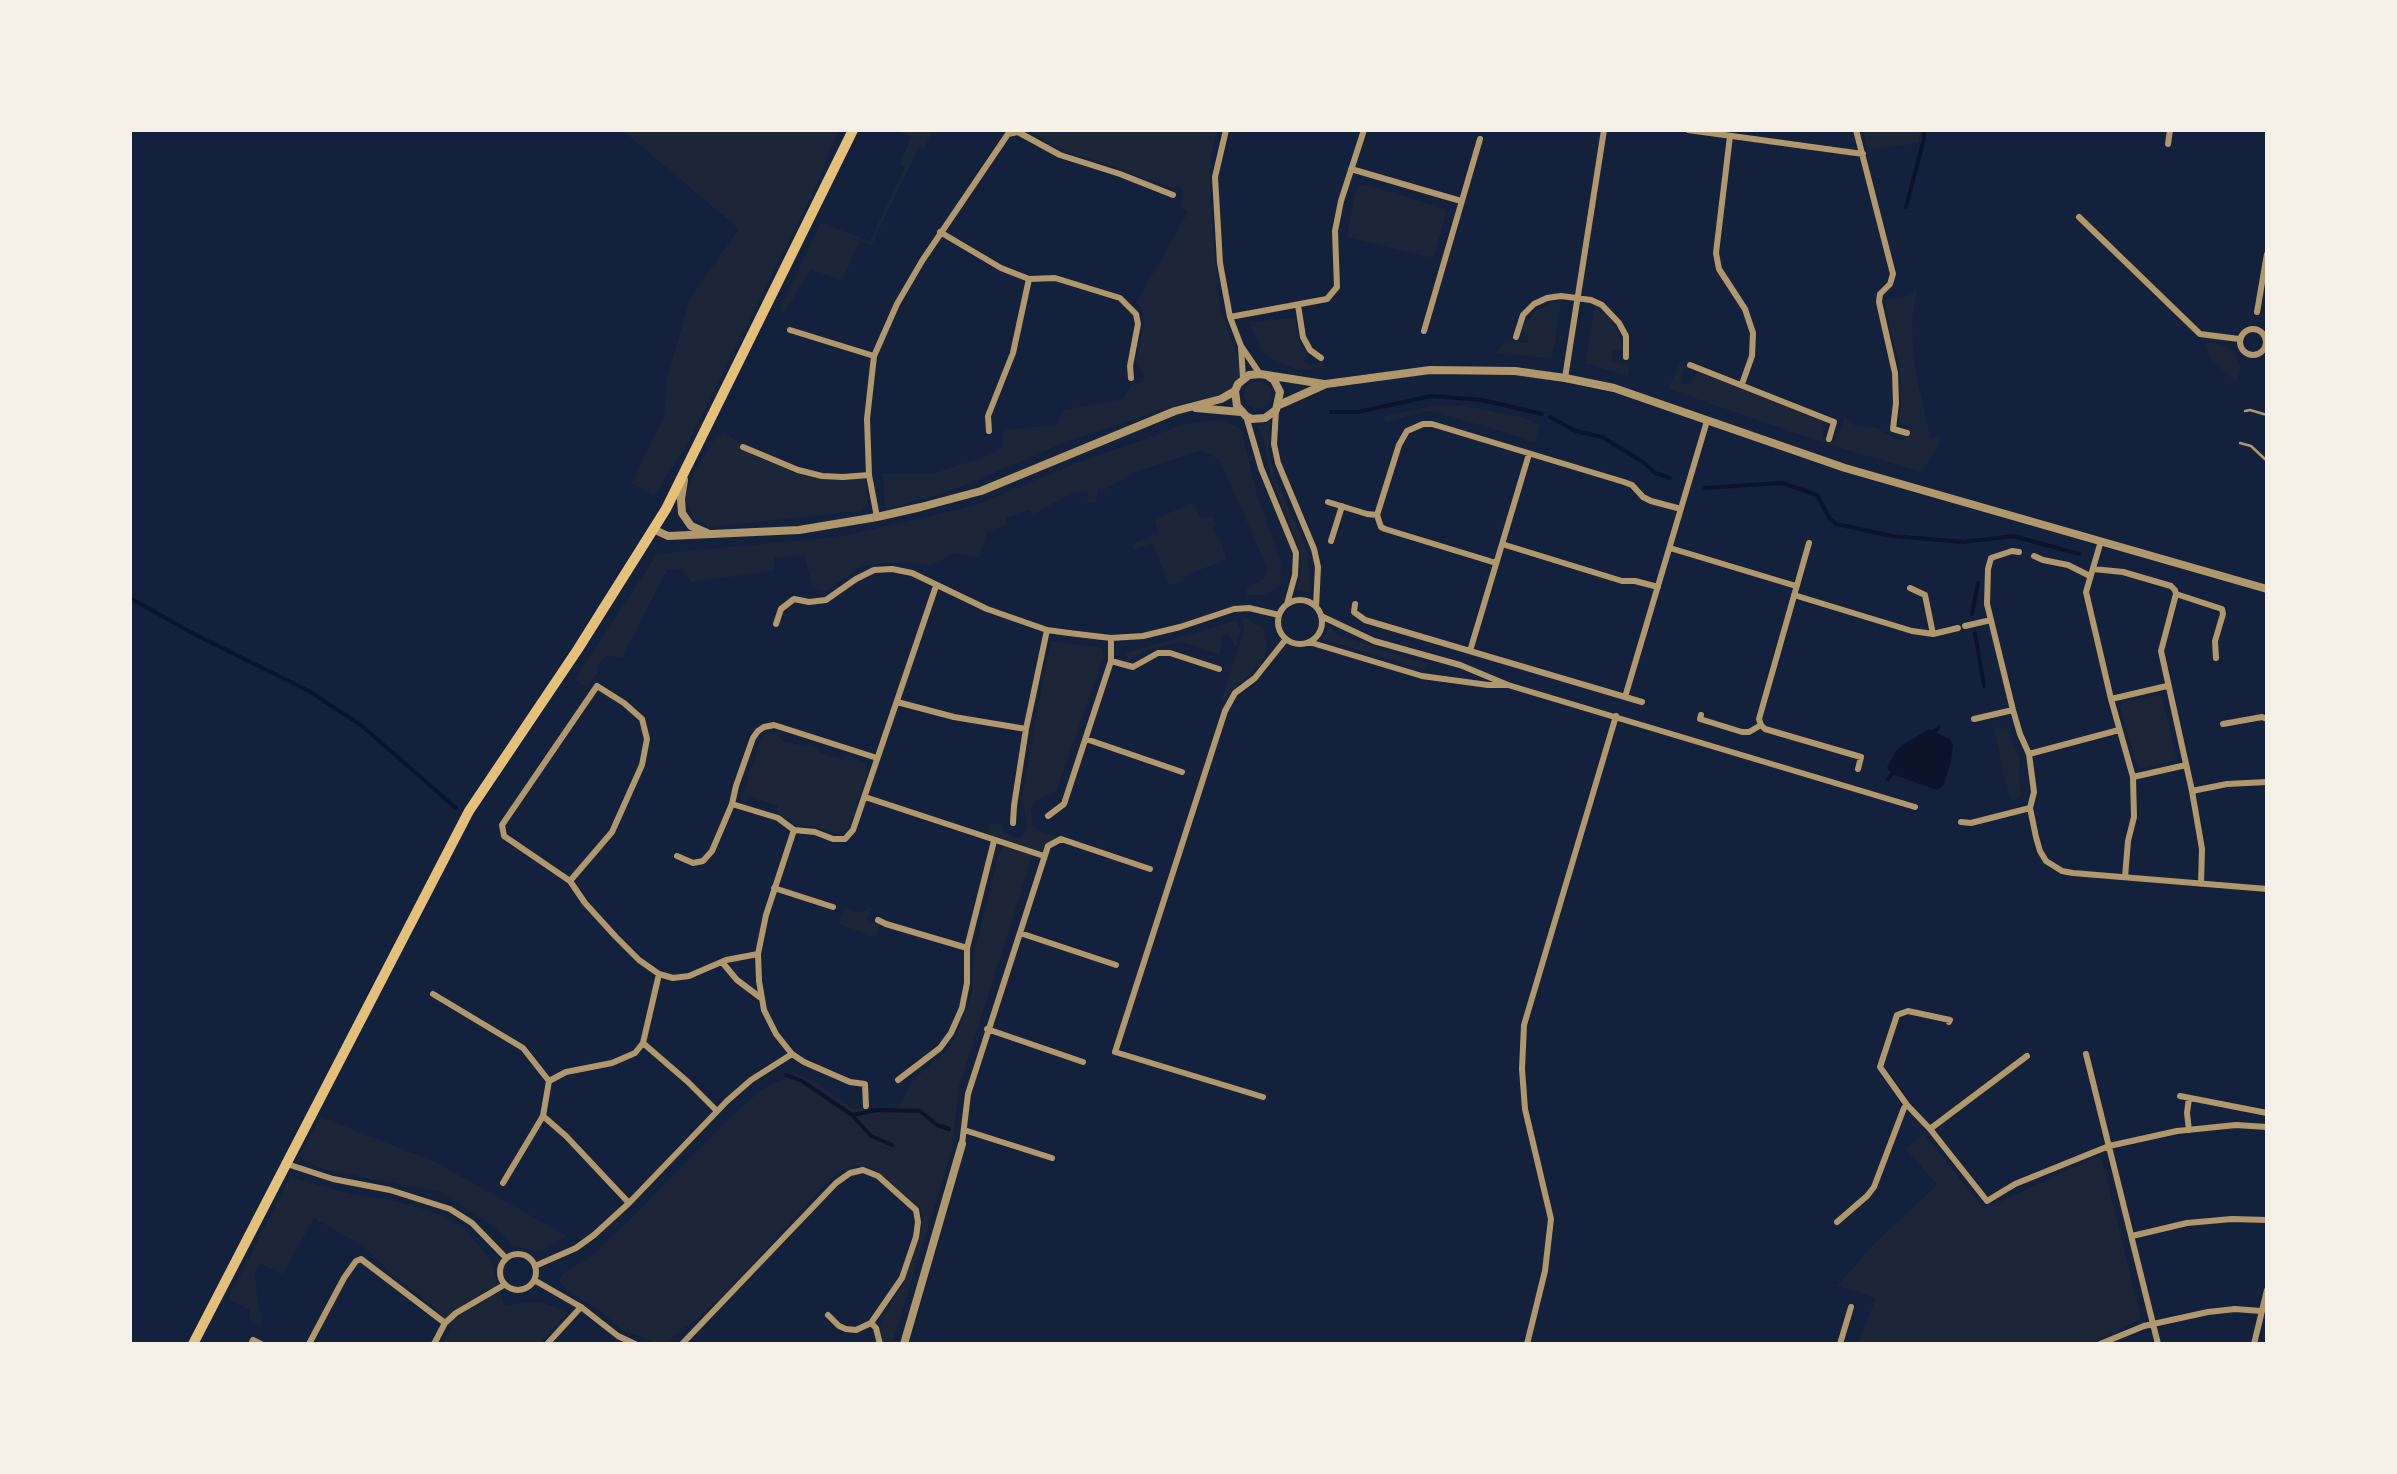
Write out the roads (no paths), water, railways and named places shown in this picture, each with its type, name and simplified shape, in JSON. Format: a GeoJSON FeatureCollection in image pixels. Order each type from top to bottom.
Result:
{"type":"FeatureCollection","features":[{"type":"Feature","properties":{"kind":"main road"},"geometry":{"type":"LineString","coordinates":[[194,1344],[469,811],[578,649],[688,466],[853,130]]}},
{"type":"Feature","properties":{"kind":"street"},"geometry":{"type":"LineString","coordinates":[[1226,130],[1215,177],[1220,263],[1230,317],[1241,346],[1243,378],[1234,399],[1296,553],[1295,576],[1287,604],[1279,615],[1279,628],[1286,639],[1297,644],[1310,642],[1422,676],[1508,684]]}},
{"type":"Feature","properties":{"kind":"street"},"geometry":{"type":"LineString","coordinates":[[1230,317],[1327,299],[1338,287],[1335,231],[1364,130]]}},
{"type":"Feature","properties":{"kind":"street"},"geometry":{"type":"LineString","coordinates":[[1566,378],[1604,130]]}},
{"type":"Feature","properties":{"kind":"street"},"geometry":{"type":"LineString","coordinates":[[1688,130],[1863,154]]}},
{"type":"Feature","properties":{"kind":"street"},"geometry":{"type":"LineString","coordinates":[[1856,130],[1893,274],[1879,302],[1895,372],[1893,429],[1908,433]]}},
{"type":"Feature","properties":{"kind":"street"},"geometry":{"type":"LineString","coordinates":[[2168,144],[2170,130]]}},
{"type":"Feature","properties":{"kind":"street"},"geometry":{"type":"LineString","coordinates":[[877,517],[869,475],[867,419],[874,356],[897,304],[940,232],[1008,134],[1018,132],[1060,155],[1173,195]]}},
{"type":"Feature","properties":{"kind":"street"},"geometry":{"type":"LineString","coordinates":[[1730,136],[1716,253],[1719,269],[1745,310],[1752,332],[1752,356],[1742,384]]}},
{"type":"Feature","properties":{"kind":"street"},"geometry":{"type":"LineString","coordinates":[[1424,331],[1480,139]]}},
{"type":"Feature","properties":{"kind":"street"},"geometry":{"type":"LineString","coordinates":[[1351,169],[1461,201]]}},
{"type":"Feature","properties":{"kind":"street"},"geometry":{"type":"LineString","coordinates":[[2078,217],[2200,334],[2240,339]]}},
{"type":"Feature","properties":{"kind":"street"},"geometry":{"type":"LineString","coordinates":[[940,232],[1001,268],[1029,279],[1055,278],[1120,298],[1136,314],[1138,324],[1131,378]]}},
{"type":"Feature","properties":{"kind":"street"},"geometry":{"type":"LineString","coordinates":[[2257,312],[2267,254]]}},
{"type":"Feature","properties":{"kind":"street"},"geometry":{"type":"LineString","coordinates":[[988,431],[988,416],[1013,354],[1029,279]]}},
{"type":"Feature","properties":{"kind":"street"},"geometry":{"type":"LineString","coordinates":[[1516,337],[1523,314],[1534,304],[1554,296],[1592,300],[1618,322],[1626,336],[1626,357]]}},
{"type":"Feature","properties":{"kind":"street"},"geometry":{"type":"LineString","coordinates":[[1298,306],[1302,338],[1320,358]]}},
{"type":"Feature","properties":{"kind":"street"},"geometry":{"type":"LineString","coordinates":[[2252,328],[2260,330],[2266,337],[2265,351],[2247,354],[2240,339],[2252,328]]}},
{"type":"Feature","properties":{"kind":"street"},"geometry":{"type":"LineString","coordinates":[[790,330],[874,356]]}},
{"type":"Feature","properties":{"kind":"street"},"geometry":{"type":"LineString","coordinates":[[1241,346],[1280,392],[1274,444],[1278,463],[1314,549],[1318,567],[1316,608]]}},
{"type":"Feature","properties":{"kind":"street"},"geometry":{"type":"LineString","coordinates":[[1690,364],[1834,422],[1829,438]]}},
{"type":"Feature","properties":{"kind":"street"},"geometry":{"type":"LineString","coordinates":[[1243,378],[1264,375],[1326,384],[1448,370],[1516,371],[1566,378],[1614,388],[1845,468],[2267,588]]}},
{"type":"Feature","properties":{"kind":"street"},"geometry":{"type":"LineString","coordinates":[[1192,407],[1265,418],[1277,407],[1326,384]]}},
{"type":"Feature","properties":{"kind":"street"},"geometry":{"type":"LineString","coordinates":[[653,529],[668,536],[799,530],[877,517],[982,491],[1235,391]]}},
{"type":"Feature","properties":{"kind":"street"},"geometry":{"type":"LineString","coordinates":[[1626,697],[1707,422]]}},
{"type":"Feature","properties":{"kind":"street"},"geometry":{"type":"LineString","coordinates":[[1496,563],[1381,527],[1377,514],[1398,445],[1407,431],[1432,424],[1624,482],[1651,501],[1681,508]]}},
{"type":"Feature","properties":{"kind":"street"},"geometry":{"type":"LineString","coordinates":[[743,447],[822,476],[869,475]]}},
{"type":"Feature","properties":{"kind":"street"},"geometry":{"type":"LineString","coordinates":[[1470,651],[1528,454]]}},
{"type":"Feature","properties":{"kind":"street"},"geometry":{"type":"LineString","coordinates":[[688,466],[680,499],[682,512],[691,526],[708,534]]}},
{"type":"Feature","properties":{"kind":"street"},"geometry":{"type":"LineString","coordinates":[[1328,502],[1377,514]]}},
{"type":"Feature","properties":{"kind":"street"},"geometry":{"type":"LineString","coordinates":[[1331,541],[1342,506]]}},
{"type":"Feature","properties":{"kind":"street"},"geometry":{"type":"LineString","coordinates":[[2101,541],[2086,592],[2133,777],[2134,816],[2125,877]]}},
{"type":"Feature","properties":{"kind":"street"},"geometry":{"type":"LineString","coordinates":[[1809,543],[1758,719],[1766,729],[1861,757],[1858,770]]}},
{"type":"Feature","properties":{"kind":"street"},"geometry":{"type":"LineString","coordinates":[[1502,544],[1622,581],[1658,587]]}},
{"type":"Feature","properties":{"kind":"street"},"geometry":{"type":"LineString","coordinates":[[1670,548],[1912,631],[1933,634],[1991,620]]}},
{"type":"Feature","properties":{"kind":"street"},"geometry":{"type":"LineString","coordinates":[[2019,552],[1998,555],[1989,563],[1986,594],[2013,710],[2029,754],[2034,792],[2030,808],[2040,852],[2053,866],[2074,873],[2267,889]]}},
{"type":"Feature","properties":{"kind":"street"},"geometry":{"type":"LineString","coordinates":[[2034,556],[2092,572],[2124,572],[2171,586],[2176,594],[2222,609],[2216,658]]}},
{"type":"Feature","properties":{"kind":"street"},"geometry":{"type":"LineString","coordinates":[[776,624],[781,609],[794,598],[808,602],[826,600],[856,578],[874,570],[892,569],[912,573],[988,609],[1046,630],[1111,638],[1180,628],[1234,609],[1279,615]]}},
{"type":"Feature","properties":{"kind":"street"},"geometry":{"type":"LineString","coordinates":[[732,804],[778,818],[794,830],[846,838],[865,797],[936,586]]}},
{"type":"Feature","properties":{"kind":"street"},"geometry":{"type":"LineString","coordinates":[[1910,588],[1925,595],[1933,634]]}},
{"type":"Feature","properties":{"kind":"street"},"geometry":{"type":"LineString","coordinates":[[2176,594],[2160,651],[2202,849],[2200,884]]}},
{"type":"Feature","properties":{"kind":"street"},"geometry":{"type":"LineString","coordinates":[[1287,604],[1299,600],[1312,603],[1321,616],[1318,634],[1310,642]]}},
{"type":"Feature","properties":{"kind":"street"},"geometry":{"type":"LineString","coordinates":[[1355,604],[1354,612],[1366,620],[1642,702]]}},
{"type":"Feature","properties":{"kind":"street"},"geometry":{"type":"LineString","coordinates":[[1321,616],[1374,641],[1914,807]]}},
{"type":"Feature","properties":{"kind":"street"},"geometry":{"type":"LineString","coordinates":[[1014,823],[1026,729],[1046,630]]}},
{"type":"Feature","properties":{"kind":"street"},"geometry":{"type":"LineString","coordinates":[[1048,816],[1064,804],[1111,661],[1111,638]]}},
{"type":"Feature","properties":{"kind":"street"},"geometry":{"type":"LineString","coordinates":[[1263,1097],[1115,1052],[1225,711],[1235,693],[1255,678],[1286,639]]}},
{"type":"Feature","properties":{"kind":"street"},"geometry":{"type":"LineString","coordinates":[[1111,661],[1133,667],[1158,653],[1170,652],[1219,669]]}},
{"type":"Feature","properties":{"kind":"street"},"geometry":{"type":"LineString","coordinates":[[570,881],[612,832],[642,765],[647,739],[642,719],[597,686],[502,825],[504,836],[570,881],[616,938],[659,974],[673,978],[689,976],[722,962],[758,954]]}},
{"type":"Feature","properties":{"kind":"street"},"geometry":{"type":"LineString","coordinates":[[2111,699],[2167,686]]}},
{"type":"Feature","properties":{"kind":"street"},"geometry":{"type":"LineString","coordinates":[[897,702],[1026,729]]}},
{"type":"Feature","properties":{"kind":"street"},"geometry":{"type":"LineString","coordinates":[[1974,719],[2013,710]]}},
{"type":"Feature","properties":{"kind":"street"},"geometry":{"type":"LineString","coordinates":[[1701,715],[1700,719],[1742,732],[1761,725]]}},
{"type":"Feature","properties":{"kind":"street"},"geometry":{"type":"LineString","coordinates":[[1526,1344],[1545,1271],[1551,1219],[1525,1110],[1524,1024],[1616,716]]}},
{"type":"Feature","properties":{"kind":"street"},"geometry":{"type":"LineString","coordinates":[[2223,724],[2267,719]]}},
{"type":"Feature","properties":{"kind":"street"},"geometry":{"type":"LineString","coordinates":[[677,856],[693,863],[703,861],[712,851],[753,738],[764,727],[774,725],[877,758]]}},
{"type":"Feature","properties":{"kind":"street"},"geometry":{"type":"LineString","coordinates":[[2029,754],[2120,730]]}},
{"type":"Feature","properties":{"kind":"street"},"geometry":{"type":"LineString","coordinates":[[1086,739],[1182,772]]}},
{"type":"Feature","properties":{"kind":"street"},"geometry":{"type":"LineString","coordinates":[[2133,777],[2186,765]]}},
{"type":"Feature","properties":{"kind":"street"},"geometry":{"type":"LineString","coordinates":[[2192,792],[2227,784],[2267,782]]}},
{"type":"Feature","properties":{"kind":"street"},"geometry":{"type":"LineString","coordinates":[[865,797],[1044,856]]}},
{"type":"Feature","properties":{"kind":"street"},"geometry":{"type":"LineString","coordinates":[[1961,822],[2030,808]]}},
{"type":"Feature","properties":{"kind":"street"},"geometry":{"type":"LineString","coordinates":[[794,830],[774,888],[758,954],[764,1010],[792,1054],[850,1082],[865,1084],[866,1106]]}},
{"type":"Feature","properties":{"kind":"street"},"geometry":{"type":"LineString","coordinates":[[904,1344],[962,1144],[968,1094],[1048,846],[1060,840],[1150,869]]}},
{"type":"Feature","properties":{"kind":"street"},"geometry":{"type":"LineString","coordinates":[[898,1080],[940,1048],[962,1008],[967,948],[994,841]]}},
{"type":"Feature","properties":{"kind":"street"},"geometry":{"type":"LineString","coordinates":[[774,888],[833,907]]}},
{"type":"Feature","properties":{"kind":"street"},"geometry":{"type":"LineString","coordinates":[[878,920],[967,948]]}},
{"type":"Feature","properties":{"kind":"street"},"geometry":{"type":"LineString","coordinates":[[1020,933],[1116,965]]}},
{"type":"Feature","properties":{"kind":"street"},"geometry":{"type":"LineString","coordinates":[[722,962],[737,980],[762,999]]}},
{"type":"Feature","properties":{"kind":"street"},"geometry":{"type":"LineString","coordinates":[[548,1081],[566,1072],[612,1063],[635,1053],[644,1043],[659,974]]}},
{"type":"Feature","properties":{"kind":"street"},"geometry":{"type":"LineString","coordinates":[[433,994],[523,1048],[548,1081],[542,1116],[503,1183]]}},
{"type":"Feature","properties":{"kind":"street"},"geometry":{"type":"LineString","coordinates":[[1949,1022],[1908,1011],[1897,1016],[1880,1067],[1988,1200],[2015,1184],[2109,1146],[2189,1130],[2236,1125],[2267,1127]]}},
{"type":"Feature","properties":{"kind":"street"},"geometry":{"type":"LineString","coordinates":[[987,1029],[1083,1062]]}},
{"type":"Feature","properties":{"kind":"street"},"geometry":{"type":"LineString","coordinates":[[644,1043],[717,1110]]}},
{"type":"Feature","properties":{"kind":"street"},"geometry":{"type":"LineString","coordinates":[[535,1266],[576,1248],[629,1203],[747,1083],[792,1054]]}},
{"type":"Feature","properties":{"kind":"street"},"geometry":{"type":"LineString","coordinates":[[2086,1054],[2158,1344]]}},
{"type":"Feature","properties":{"kind":"street"},"geometry":{"type":"LineString","coordinates":[[1930,1129],[2027,1056]]}},
{"type":"Feature","properties":{"kind":"street"},"geometry":{"type":"LineString","coordinates":[[2189,1130],[2185,1097],[2267,1113]]}},
{"type":"Feature","properties":{"kind":"street"},"geometry":{"type":"LineString","coordinates":[[1837,1222],[1874,1187],[1907,1105]]}},
{"type":"Feature","properties":{"kind":"street"},"geometry":{"type":"LineString","coordinates":[[542,1116],[629,1203]]}},
{"type":"Feature","properties":{"kind":"street"},"geometry":{"type":"LineString","coordinates":[[964,1130],[1052,1158]]}},
{"type":"Feature","properties":{"kind":"street"},"geometry":{"type":"LineString","coordinates":[[286,1164],[450,1209],[472,1223],[506,1258]]}},
{"type":"Feature","properties":{"kind":"street"},"geometry":{"type":"LineString","coordinates":[[682,1344],[836,1183],[850,1172],[863,1170],[878,1176],[916,1210],[916,1237],[902,1278],[871,1324],[846,1329],[828,1315]]}},
{"type":"Feature","properties":{"kind":"street"},"geometry":{"type":"LineString","coordinates":[[2132,1236],[2187,1224],[2267,1220]]}},
{"type":"Feature","properties":{"kind":"street"},"geometry":{"type":"LineString","coordinates":[[522,1254],[532,1261],[535,1266],[531,1285],[520,1291],[504,1284],[499,1274],[506,1258],[522,1254]]}},
{"type":"Feature","properties":{"kind":"street"},"geometry":{"type":"LineString","coordinates":[[308,1344],[344,1278],[361,1259],[445,1323]]}},
{"type":"Feature","properties":{"kind":"street"},"geometry":{"type":"LineString","coordinates":[[534,1280],[581,1306],[618,1336],[635,1344]]}},
{"type":"Feature","properties":{"kind":"street"},"geometry":{"type":"LineString","coordinates":[[434,1344],[456,1312],[504,1284]]}},
{"type":"Feature","properties":{"kind":"street"},"geometry":{"type":"LineString","coordinates":[[2254,1344],[2267,1290]]}},
{"type":"Feature","properties":{"kind":"street"},"geometry":{"type":"LineString","coordinates":[[547,1344],[581,1306]]}},
{"type":"Feature","properties":{"kind":"street"},"geometry":{"type":"LineString","coordinates":[[1840,1344],[1851,1307]]}},
{"type":"Feature","properties":{"kind":"street"},"geometry":{"type":"LineString","coordinates":[[2100,1344],[2144,1326],[2208,1312],[2261,1312]]}},
{"type":"Feature","properties":{"kind":"street"},"geometry":{"type":"LineString","coordinates":[[871,1324],[880,1344]]}},
{"type":"Feature","properties":{"kind":"street"},"geometry":{"type":"LineString","coordinates":[[251,1344],[253,1340],[261,1344]]}},
{"type":"Feature","properties":{"kind":"lane"},"geometry":{"type":"LineString","coordinates":[[2245,411],[2267,415]]}},
{"type":"Feature","properties":{"kind":"lane"},"geometry":{"type":"LineString","coordinates":[[2240,443],[2250,446],[2267,461]]}},
{"type":"Feature","properties":{"kind":"waterway"},"geometry":{"type":"LineString","coordinates":[[1906,207],[1924,130]]}},
{"type":"Feature","properties":{"kind":"waterway"},"geometry":{"type":"LineString","coordinates":[[1331,412],[1358,412],[1431,396],[1482,400],[1542,414]]}},
{"type":"Feature","properties":{"kind":"waterway"},"geometry":{"type":"LineString","coordinates":[[1550,417],[1576,431],[1602,437],[1655,473],[1670,478]]}},
{"type":"Feature","properties":{"kind":"waterway"},"geometry":{"type":"LineString","coordinates":[[1705,488],[1782,483],[1817,495],[1836,524],[1892,536],[1964,542],[2013,536],[2079,554]]}},
{"type":"Feature","properties":{"kind":"waterway"},"geometry":{"type":"LineString","coordinates":[[1972,614],[1978,583]]}},
{"type":"Feature","properties":{"kind":"waterway"},"geometry":{"type":"LineString","coordinates":[[130,598],[309,691],[362,726],[456,808]]}},
{"type":"Feature","properties":{"kind":"waterway"},"geometry":{"type":"LineString","coordinates":[[1975,633],[1984,686]]}},
{"type":"Feature","properties":{"kind":"waterway"},"geometry":{"type":"LineString","coordinates":[[1934,732],[1939,727]]}},
{"type":"Feature","properties":{"kind":"waterway"},"geometry":{"type":"LineString","coordinates":[[1888,779],[1892,774]]}},
{"type":"Feature","properties":{"kind":"waterway"},"geometry":{"type":"LineString","coordinates":[[786,1075],[802,1081],[852,1115],[877,1110],[920,1111],[949,1129]]}},
{"type":"Feature","properties":{"kind":"waterway"},"geometry":{"type":"LineString","coordinates":[[852,1115],[871,1136],[892,1145]]}}]}
